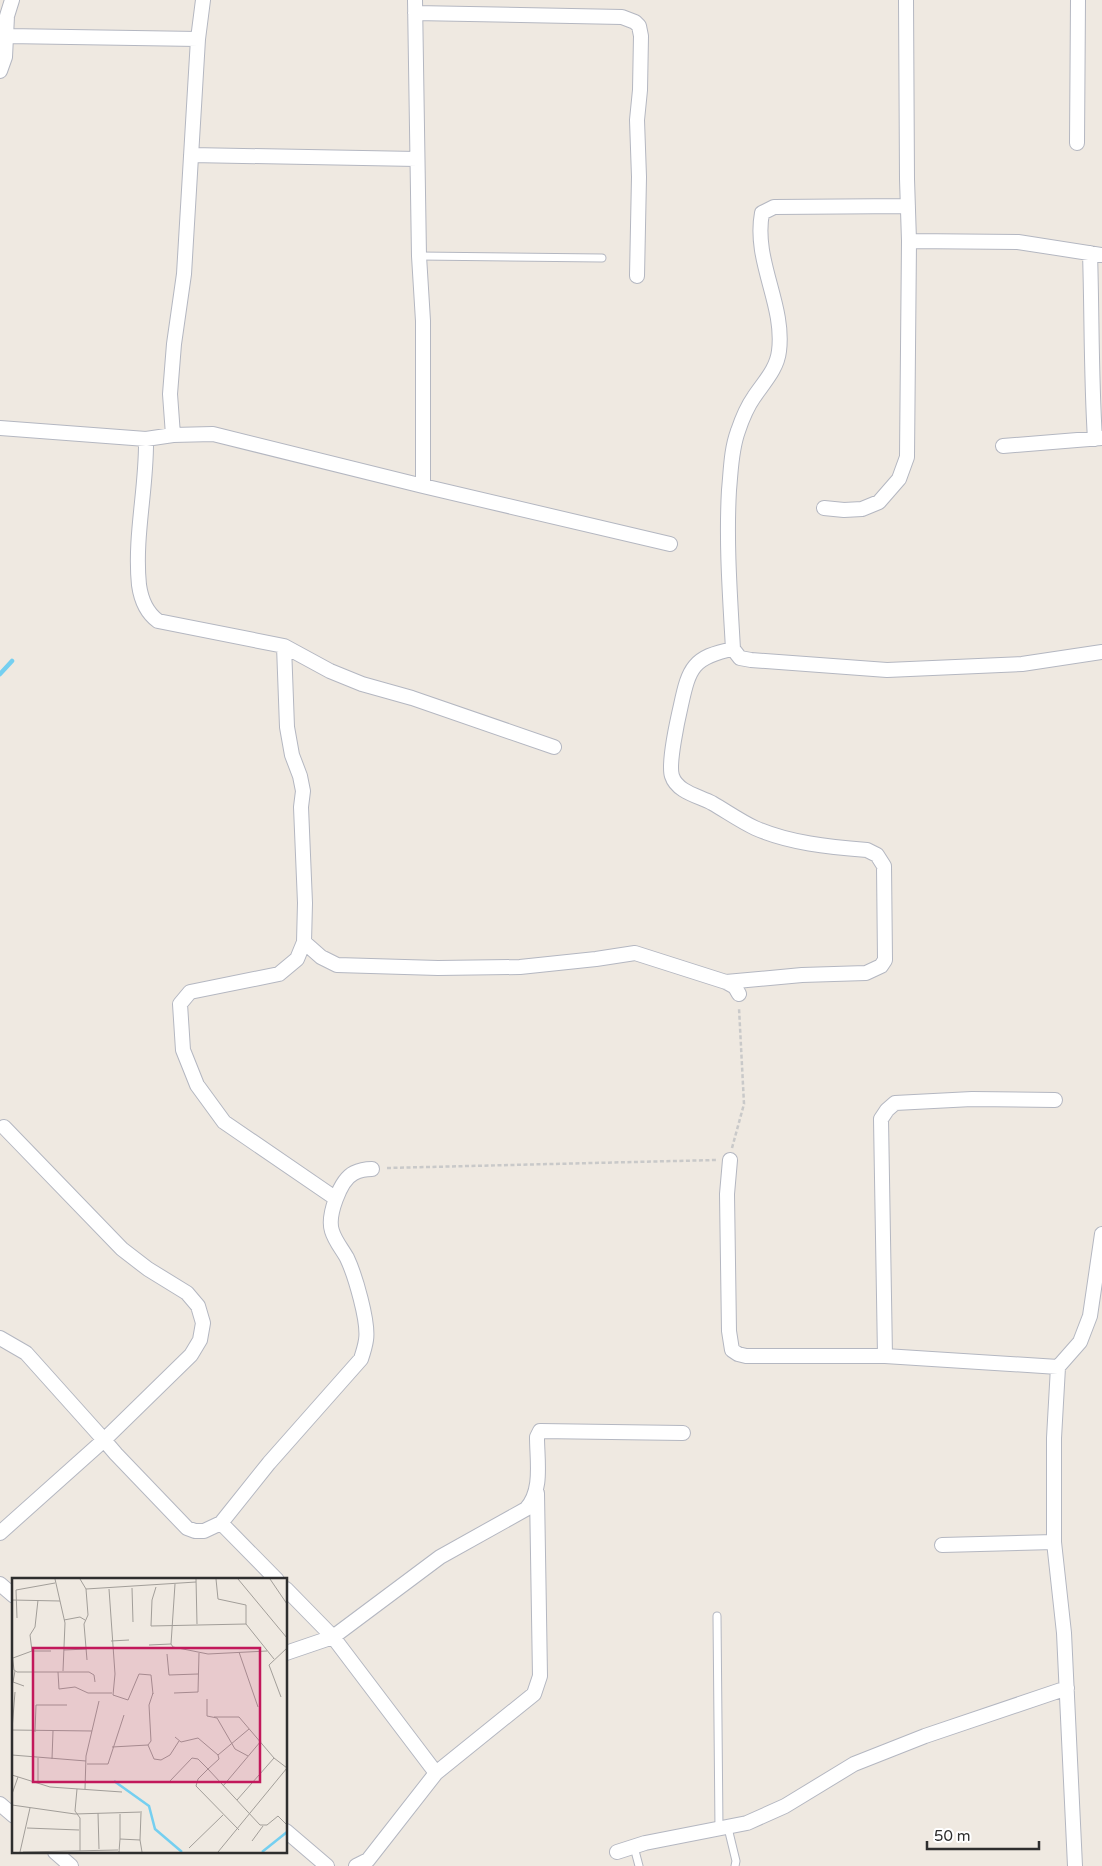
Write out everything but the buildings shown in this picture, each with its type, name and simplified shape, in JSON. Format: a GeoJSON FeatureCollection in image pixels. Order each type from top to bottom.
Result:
{"type":"FeatureCollection","features":[{"type":"Feature","properties":{"kind":"street"},"geometry":{"type":"LineString","coordinates":[[0,71],[6,57],[8,16],[12,0]]}},
{"type":"Feature","properties":{"kind":"street"},"geometry":{"type":"LineString","coordinates":[[172,435],[170,394],[174,344],[184,274],[202,0]]}},
{"type":"Feature","properties":{"kind":"street"},"geometry":{"type":"LineString","coordinates":[[824,508],[844,510],[862,508],[879,502],[899,480],[907,457],[909,241],[906,0]]}},
{"type":"Feature","properties":{"kind":"street"},"geometry":{"type":"LineString","coordinates":[[1077,142],[1078,0]]}},
{"type":"Feature","properties":{"kind":"street"},"geometry":{"type":"LineString","coordinates":[[423,486],[423,321],[419,256],[415,6],[622,17],[636,22],[641,36],[640,90],[637,120],[639,177],[637,276]]}},
{"type":"Feature","properties":{"kind":"street"},"geometry":{"type":"LineString","coordinates":[[8,36],[198,39]]}},
{"type":"Feature","properties":{"kind":"street"},"geometry":{"type":"LineString","coordinates":[[191,154],[417,159]]}},
{"type":"Feature","properties":{"kind":"street"},"geometry":{"type":"LineString","coordinates":[[908,206],[774,207],[762,213],[760,228],[764,265],[776,307],[780,342],[779,353],[771,374],[754,396],[745,413],[733,451],[727,519],[733,649],[740,658],[751,660],[887,670],[1022,664],[1102,652]]}},
{"type":"Feature","properties":{"kind":"street"},"geometry":{"type":"LineString","coordinates":[[909,241],[1018,242],[1096,254],[1092,396],[1098,438],[1003,446]]}},
{"type":"Feature","properties":{"kind":"street"},"geometry":{"type":"LineString","coordinates":[[0,428],[146,439],[172,435],[213,434],[670,544]]}},
{"type":"Feature","properties":{"kind":"street"},"geometry":{"type":"LineString","coordinates":[[146,439],[146,464],[138,563],[139,587],[150,616],[158,621],[284,646],[330,671],[362,684],[412,698],[554,747]]}},
{"type":"Feature","properties":{"kind":"street"},"geometry":{"type":"LineString","coordinates":[[284,646],[287,727],[292,755],[300,776],[303,791],[301,807],[305,903],[304,942],[297,959],[279,974],[190,992],[180,1004],[183,1050],[197,1085],[224,1122],[335,1198]]}},
{"type":"Feature","properties":{"kind":"street"},"geometry":{"type":"LineString","coordinates":[[726,982],[802,975],[866,973],[881,966],[885,960],[884,866],[877,854],[866,850],[800,842],[754,828],[711,803],[685,791],[672,778],[672,757],[687,678],[697,663],[717,653],[733,649]]}},
{"type":"Feature","properties":{"kind":"street"},"geometry":{"type":"LineString","coordinates":[[304,942],[321,957],[337,965],[438,968],[520,967],[635,953],[726,982],[735,987],[739,994]]}},
{"type":"Feature","properties":{"kind":"street"},"geometry":{"type":"LineString","coordinates":[[885,1356],[881,1118],[895,1103],[972,1098],[1055,1100]]}},
{"type":"Feature","properties":{"kind":"street"},"geometry":{"type":"LineString","coordinates":[[0,1533],[104,1440],[191,1355],[200,1340],[203,1324],[198,1306],[187,1293],[148,1269],[122,1249],[4,1127]]}},
{"type":"Feature","properties":{"kind":"street"},"geometry":{"type":"LineString","coordinates":[[730,1160],[727,1194],[729,1332],[732,1350],[738,1354],[746,1356],[885,1356],[1058,1367]]}},
{"type":"Feature","properties":{"kind":"street"},"geometry":{"type":"LineString","coordinates":[[0,1338],[26,1353],[116,1454],[186,1528],[204,1531],[221,1523],[269,1462],[361,1359],[366,1339],[364,1320],[355,1280],[347,1260],[331,1231],[330,1216],[335,1198],[352,1174],[372,1169]]}},
{"type":"Feature","properties":{"kind":"street"},"geometry":{"type":"LineString","coordinates":[[1076,1866],[1064,1633],[1054,1542],[1054,1438],[1058,1367],[1080,1342],[1090,1316],[1102,1234]]}},
{"type":"Feature","properties":{"kind":"street"},"geometry":{"type":"LineString","coordinates":[[356,1866],[368,1860],[436,1773],[534,1694],[538,1686],[540,1676],[537,1438],[540,1432],[684,1433]]}},
{"type":"Feature","properties":{"kind":"street"},"geometry":{"type":"LineString","coordinates":[[288,1652],[333,1637],[440,1558],[526,1509],[537,1491]]}},
{"type":"Feature","properties":{"kind":"street"},"geometry":{"type":"LineString","coordinates":[[221,1523],[275,1578]]}},
{"type":"Feature","properties":{"kind":"street"},"geometry":{"type":"LineString","coordinates":[[942,1545],[1054,1542]]}},
{"type":"Feature","properties":{"kind":"street"},"geometry":{"type":"LineString","coordinates":[[0,1584],[12,1594]]}},
{"type":"Feature","properties":{"kind":"street"},"geometry":{"type":"LineString","coordinates":[[288,1591],[333,1637],[436,1773]]}},
{"type":"Feature","properties":{"kind":"street"},"geometry":{"type":"LineString","coordinates":[[617,1852],[747,1823],[785,1806],[854,1764],[925,1736],[1067,1688]]}},
{"type":"Feature","properties":{"kind":"street"},"geometry":{"type":"LineString","coordinates":[[0,1804],[12,1814]]}},
{"type":"Feature","properties":{"kind":"street"},"geometry":{"type":"LineString","coordinates":[[288,1833],[327,1866]]}},
{"type":"Feature","properties":{"kind":"street"},"geometry":{"type":"LineString","coordinates":[[57,1854],[71,1866]]}},
{"type":"Feature","properties":{"kind":"lane"},"geometry":{"type":"LineString","coordinates":[[419,256],[602,258]]}},
{"type":"Feature","properties":{"kind":"lane"},"geometry":{"type":"LineString","coordinates":[[717,1616],[724,1829],[736,1861],[735,1866]]}},
{"type":"Feature","properties":{"kind":"lane"},"geometry":{"type":"LineString","coordinates":[[634,1847],[639,1866]]}},
{"type":"Feature","properties":{"kind":"path"},"geometry":{"type":"LineString","coordinates":[[372,1169],[730,1160],[744,1104],[739,994]]}},
{"type":"Feature","properties":{"kind":"waterway"},"geometry":{"type":"LineString","coordinates":[[0,674],[12,661]]}}]}
